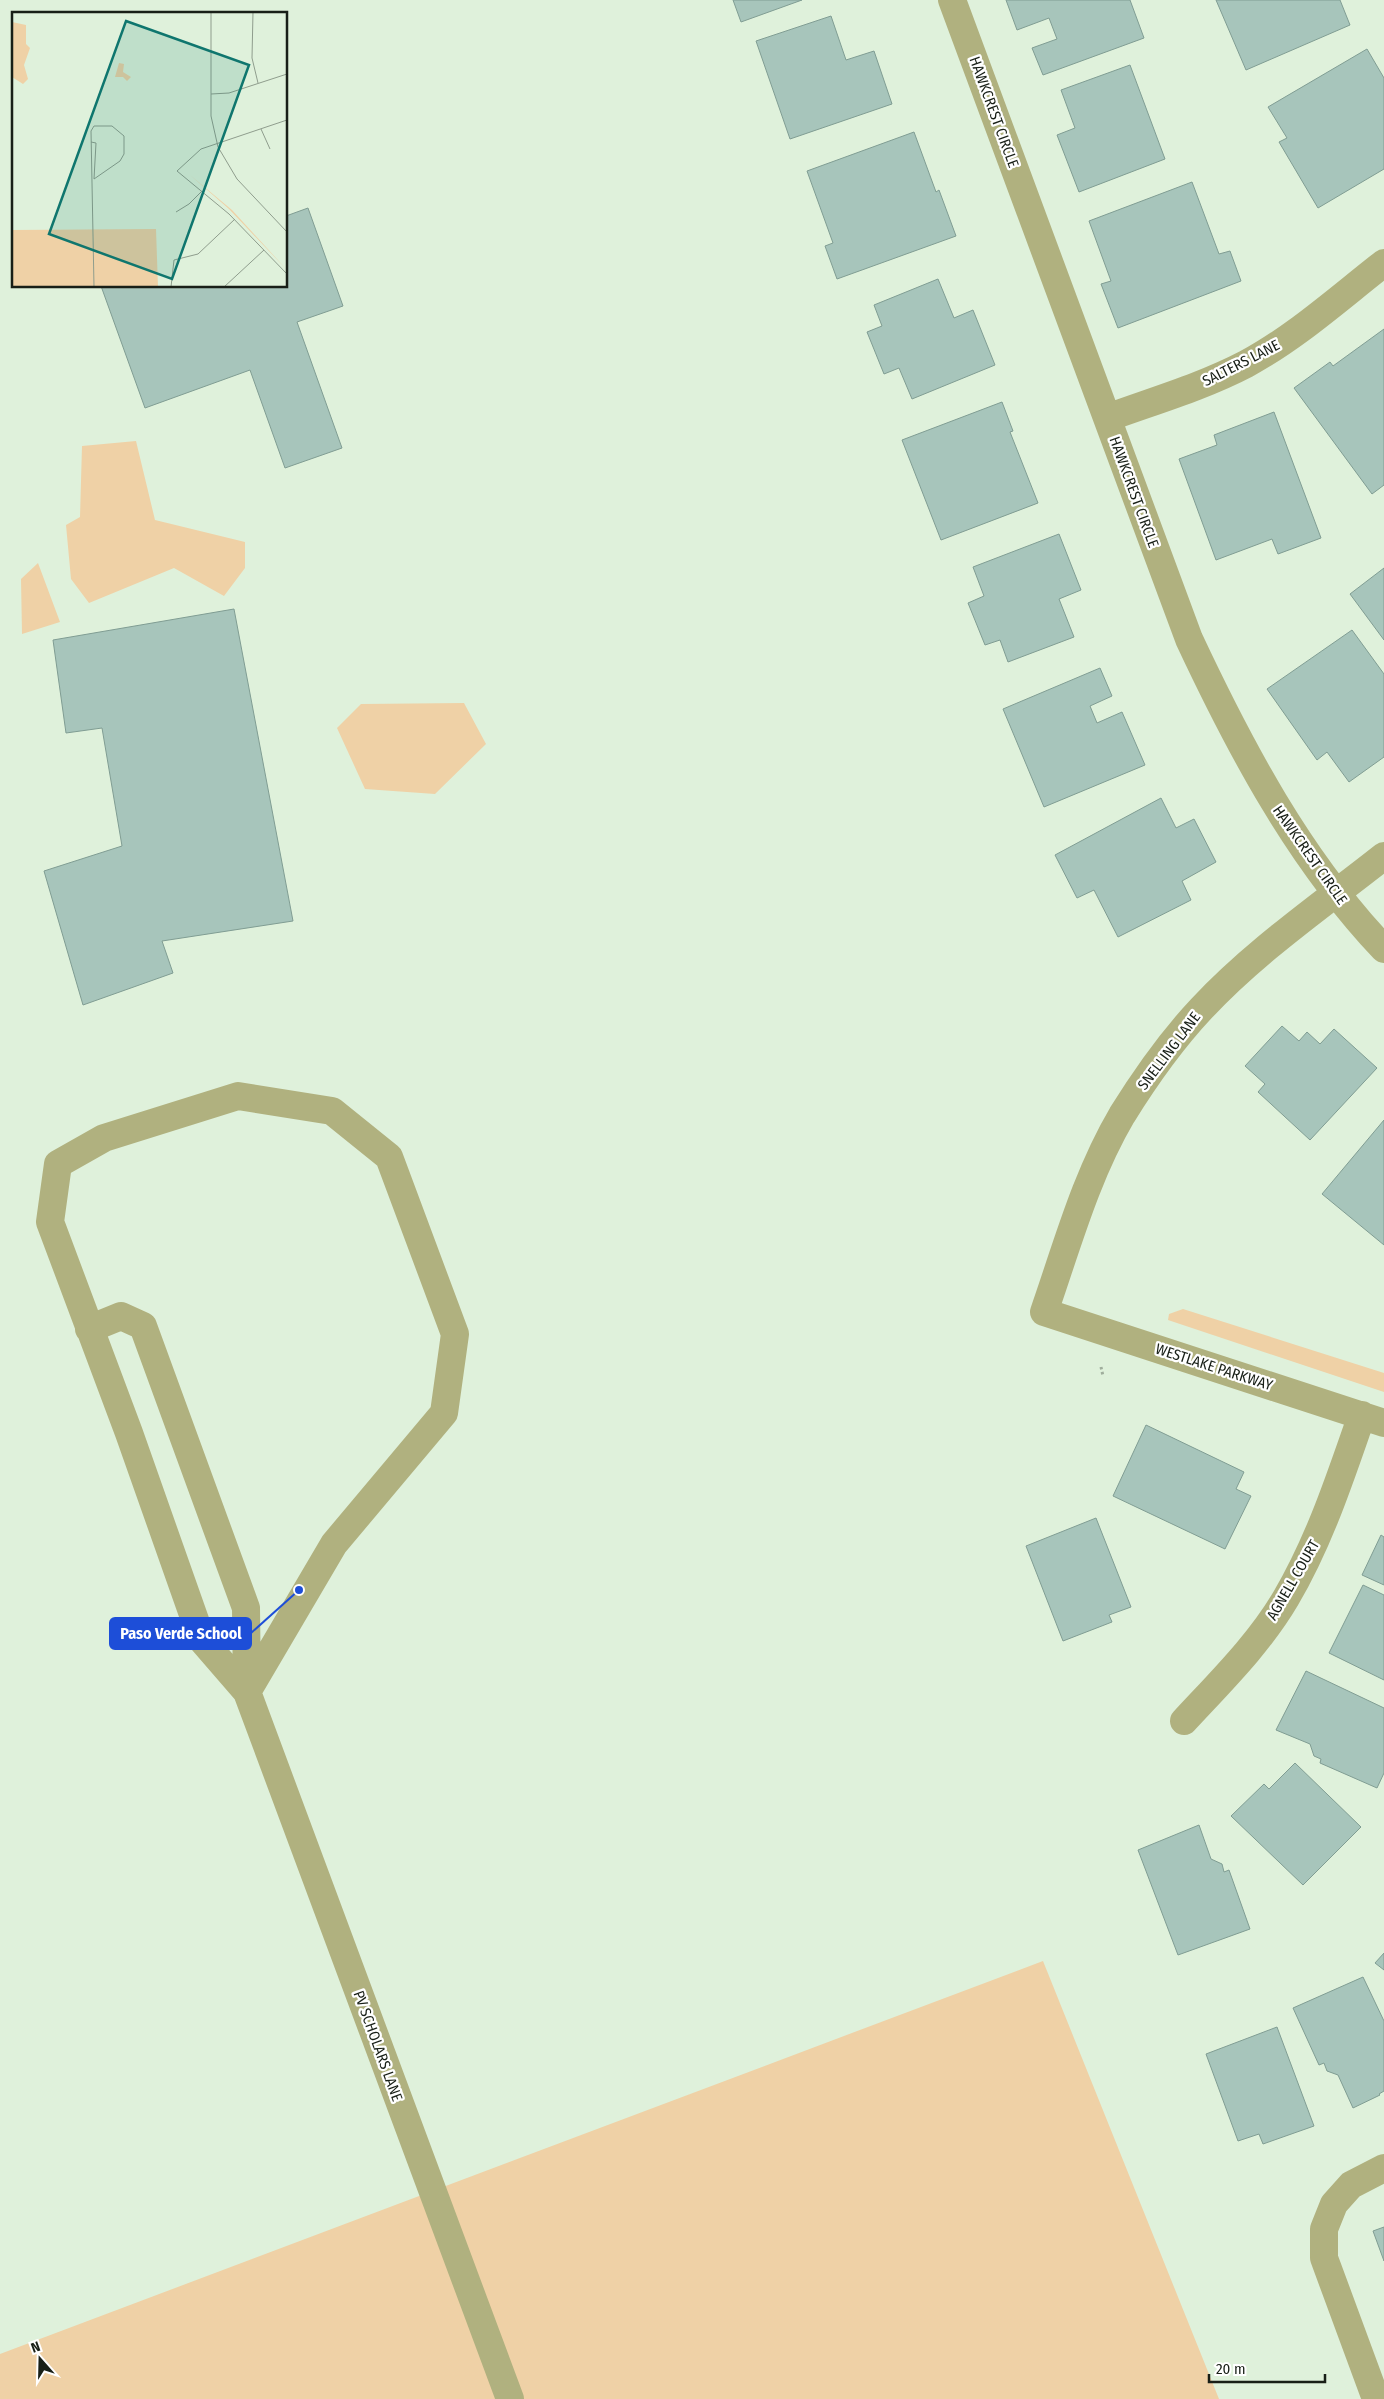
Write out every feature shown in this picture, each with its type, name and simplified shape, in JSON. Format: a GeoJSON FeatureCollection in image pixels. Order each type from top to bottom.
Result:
{"type":"FeatureCollection","features":[{"type":"Feature","properties":{"kind":"street","name":"HAWKCREST CIRCLE"},"geometry":{"type":"LineString","coordinates":[[952,0],[1189,639],[1228,724],[1275,805],[1336,894],[1384,949]]}},
{"type":"Feature","properties":{"kind":"street","name":"SALTERS LANE"},"geometry":{"type":"LineString","coordinates":[[1107,418],[1204,383],[1245,365],[1284,342],[1384,263]]}},
{"type":"Feature","properties":{"kind":"street","name":"SNELLING LANE"},"geometry":{"type":"LineString","coordinates":[[1044,1312],[1085,1191],[1121,1117],[1155,1065],[1201,1009],[1261,953],[1384,856]]}},
{"type":"Feature","properties":{"kind":"street"},"geometry":{"type":"LineString","coordinates":[[238,1096],[332,1111],[389,1157],[455,1334],[444,1413],[334,1544],[247,1692],[202,1640],[50,1222],[58,1164],[104,1138],[238,1096]]}},
{"type":"Feature","properties":{"kind":"street","name":"WESTLAKE PARKWAY"},"geometry":{"type":"LineString","coordinates":[[1044,1312],[1373,1419]]}},
{"type":"Feature","properties":{"kind":"street"},"geometry":{"type":"LineString","coordinates":[[90,1329],[121,1316],[143,1326],[246,1608],[247,1692]]}},
{"type":"Feature","properties":{"kind":"street","name":"AGNELL COURT"},"geometry":{"type":"LineString","coordinates":[[1184,1721],[1250,1649],[1286,1599],[1319,1536],[1373,1419]]}},
{"type":"Feature","properties":{"kind":"street","name":"PV SCHOLARS LANE"},"geometry":{"type":"LineString","coordinates":[[247,1692],[510,2399]]}},
{"type":"Feature","properties":{"kind":"street"},"geometry":{"type":"LineString","coordinates":[[1376,2399],[1324,2258],[1324,2229],[1334,2204],[1351,2185],[1384,2168]]}},
{"type":"Feature","properties":{"kind":"shaded area"},"geometry":{"type":"Polygon","coordinates":[[[136,441],[155,520],[245,542],[245,568],[224,596],[174,568],[89,603],[71,579],[66,525],[80,517],[82,446],[136,441]]]}},
{"type":"Feature","properties":{"kind":"shaded area"},"geometry":{"type":"Polygon","coordinates":[[[38,563],[60,622],[22,634],[21,579],[38,563]]]}},
{"type":"Feature","properties":{"kind":"shaded area"},"geometry":{"type":"Polygon","coordinates":[[[464,703],[486,744],[435,794],[365,789],[337,728],[361,704],[464,703]]]}},
{"type":"Feature","properties":{"kind":"shaded area"},"geometry":{"type":"Polygon","coordinates":[[[1183,1309],[1384,1373],[1384,1392],[1168,1320],[1169,1314],[1183,1309]]]}},
{"type":"Feature","properties":{"kind":"shaded area"},"geometry":{"type":"Polygon","coordinates":[[[1043,1961],[1219,2399],[0,2399],[0,2354],[1043,1961]]]}},
{"type":"Feature","properties":{"kind":"building"},"geometry":{"type":"Polygon","coordinates":[[[733,0],[802,0],[741,22],[733,0]]]}},
{"type":"Feature","properties":{"kind":"building"},"geometry":{"type":"Polygon","coordinates":[[[1006,0],[1130,0],[1144,38],[1043,75],[1032,48],[1057,39],[1049,18],[1017,30],[1006,0]]]}},
{"type":"Feature","properties":{"kind":"building"},"geometry":{"type":"Polygon","coordinates":[[[1216,0],[1340,0],[1350,25],[1246,70],[1216,0]]]}},
{"type":"Feature","properties":{"kind":"building"},"geometry":{"type":"Polygon","coordinates":[[[831,16],[846,60],[874,51],[892,104],[790,139],[756,41],[831,16]]]}},
{"type":"Feature","properties":{"kind":"building"},"geometry":{"type":"Polygon","coordinates":[[[1367,49],[1384,78],[1384,169],[1318,208],[1279,142],[1287,138],[1268,107],[1367,49]]]}},
{"type":"Feature","properties":{"kind":"building"},"geometry":{"type":"Polygon","coordinates":[[[1130,65],[1165,159],[1079,192],[1057,135],[1075,128],[1061,90],[1130,65]]]}},
{"type":"Feature","properties":{"kind":"building"},"geometry":{"type":"Polygon","coordinates":[[[914,132],[936,192],[939,190],[956,236],[837,279],[825,246],[833,243],[807,171],[914,132]]]}},
{"type":"Feature","properties":{"kind":"building"},"geometry":{"type":"Polygon","coordinates":[[[1192,182],[1219,254],[1230,251],[1241,281],[1118,328],[1101,284],[1111,281],[1089,221],[1192,182]]]}},
{"type":"Feature","properties":{"kind":"building"},"geometry":{"type":"Polygon","coordinates":[[[308,208],[343,306],[297,322],[342,448],[285,468],[250,370],[145,408],[102,288],[288,288],[288,215],[308,208]]]}},
{"type":"Feature","properties":{"kind":"building"},"geometry":{"type":"Polygon","coordinates":[[[938,279],[954,318],[973,310],[995,365],[912,399],[899,368],[884,374],[867,332],[882,326],[874,305],[938,279]]]}},
{"type":"Feature","properties":{"kind":"building"},"geometry":{"type":"Polygon","coordinates":[[[1384,329],[1384,485],[1372,494],[1294,388],[1330,362],[1333,366],[1384,329]]]}},
{"type":"Feature","properties":{"kind":"building"},"geometry":{"type":"Polygon","coordinates":[[[1002,402],[1013,431],[1010,432],[1038,503],[941,540],[902,440],[1002,402]]]}},
{"type":"Feature","properties":{"kind":"building"},"geometry":{"type":"Polygon","coordinates":[[[1274,412],[1321,538],[1278,554],[1272,539],[1216,560],[1179,459],[1217,445],[1214,435],[1274,412]]]}},
{"type":"Feature","properties":{"kind":"building"},"geometry":{"type":"Polygon","coordinates":[[[1059,534],[1081,590],[1059,599],[1074,637],[1008,662],[1000,640],[985,645],[968,603],[984,596],[973,567],[1059,534]]]}},
{"type":"Feature","properties":{"kind":"building"},"geometry":{"type":"Polygon","coordinates":[[[1384,568],[1384,640],[1350,594],[1384,568]]]}},
{"type":"Feature","properties":{"kind":"building"},"geometry":{"type":"Polygon","coordinates":[[[234,609],[293,921],[162,941],[173,973],[83,1005],[44,871],[122,846],[102,728],[66,733],[53,640],[234,609]]]}},
{"type":"Feature","properties":{"kind":"building"},"geometry":{"type":"Polygon","coordinates":[[[1352,630],[1384,674],[1384,757],[1349,782],[1327,752],[1317,760],[1267,689],[1352,630]]]}},
{"type":"Feature","properties":{"kind":"building"},"geometry":{"type":"Polygon","coordinates":[[[1100,668],[1112,696],[1090,706],[1097,723],[1122,712],[1145,765],[1044,807],[1003,709],[1100,668]]]}},
{"type":"Feature","properties":{"kind":"building"},"geometry":{"type":"Polygon","coordinates":[[[1161,798],[1176,828],[1194,819],[1216,862],[1182,881],[1191,900],[1118,937],[1094,890],[1077,898],[1055,855],[1161,798]]]}},
{"type":"Feature","properties":{"kind":"building"},"geometry":{"type":"Polygon","coordinates":[[[1282,1026],[1299,1041],[1307,1032],[1320,1044],[1334,1029],[1377,1068],[1310,1140],[1258,1092],[1265,1084],[1245,1066],[1282,1026]]]}},
{"type":"Feature","properties":{"kind":"building"},"geometry":{"type":"Polygon","coordinates":[[[1384,1120],[1384,1245],[1322,1194],[1384,1120]]]}},
{"type":"Feature","properties":{"kind":"building"},"geometry":{"type":"Polygon","coordinates":[[[1146,1425],[1244,1472],[1236,1489],[1251,1496],[1225,1549],[1113,1496],[1146,1425]]]}},
{"type":"Feature","properties":{"kind":"building"},"geometry":{"type":"Polygon","coordinates":[[[1096,1518],[1131,1607],[1109,1615],[1112,1622],[1063,1641],[1026,1546],[1096,1518]]]}},
{"type":"Feature","properties":{"kind":"building"},"geometry":{"type":"Polygon","coordinates":[[[1381,1535],[1384,1537],[1384,1585],[1362,1575],[1381,1535]]]}},
{"type":"Feature","properties":{"kind":"building"},"geometry":{"type":"Polygon","coordinates":[[[1363,1585],[1384,1595],[1384,1680],[1329,1653],[1363,1585]]]}},
{"type":"Feature","properties":{"kind":"building"},"geometry":{"type":"Polygon","coordinates":[[[1306,1671],[1384,1708],[1384,1773],[1377,1788],[1320,1763],[1321,1759],[1314,1756],[1310,1744],[1276,1730],[1306,1671]]]}},
{"type":"Feature","properties":{"kind":"building"},"geometry":{"type":"Polygon","coordinates":[[[1295,1763],[1361,1827],[1303,1885],[1231,1816],[1264,1784],[1269,1789],[1295,1763]]]}},
{"type":"Feature","properties":{"kind":"building"},"geometry":{"type":"Polygon","coordinates":[[[1199,1825],[1211,1859],[1222,1864],[1224,1872],[1229,1870],[1250,1929],[1178,1955],[1138,1850],[1199,1825]]]}},
{"type":"Feature","properties":{"kind":"building"},"geometry":{"type":"Polygon","coordinates":[[[1384,1953],[1384,1970],[1375,1963],[1384,1953]]]}},
{"type":"Feature","properties":{"kind":"building"},"geometry":{"type":"Polygon","coordinates":[[[1363,1977],[1384,2021],[1384,2091],[1380,2095],[1353,2108],[1338,2075],[1327,2071],[1324,2063],[1319,2065],[1293,2008],[1363,1977]]]}},
{"type":"Feature","properties":{"kind":"building"},"geometry":{"type":"Polygon","coordinates":[[[1277,2027],[1314,2126],[1263,2144],[1259,2134],[1238,2141],[1206,2054],[1277,2027]]]}},
{"type":"Feature","properties":{"kind":"building"},"geometry":{"type":"Polygon","coordinates":[[[1384,2227],[1384,2261],[1373,2231],[1384,2227]]]}},
{"type":"Feature","properties":{"kind":"place","name":"Paso Verde School"},"geometry":{"type":"Point","coordinates":[299,1590]}}]}
